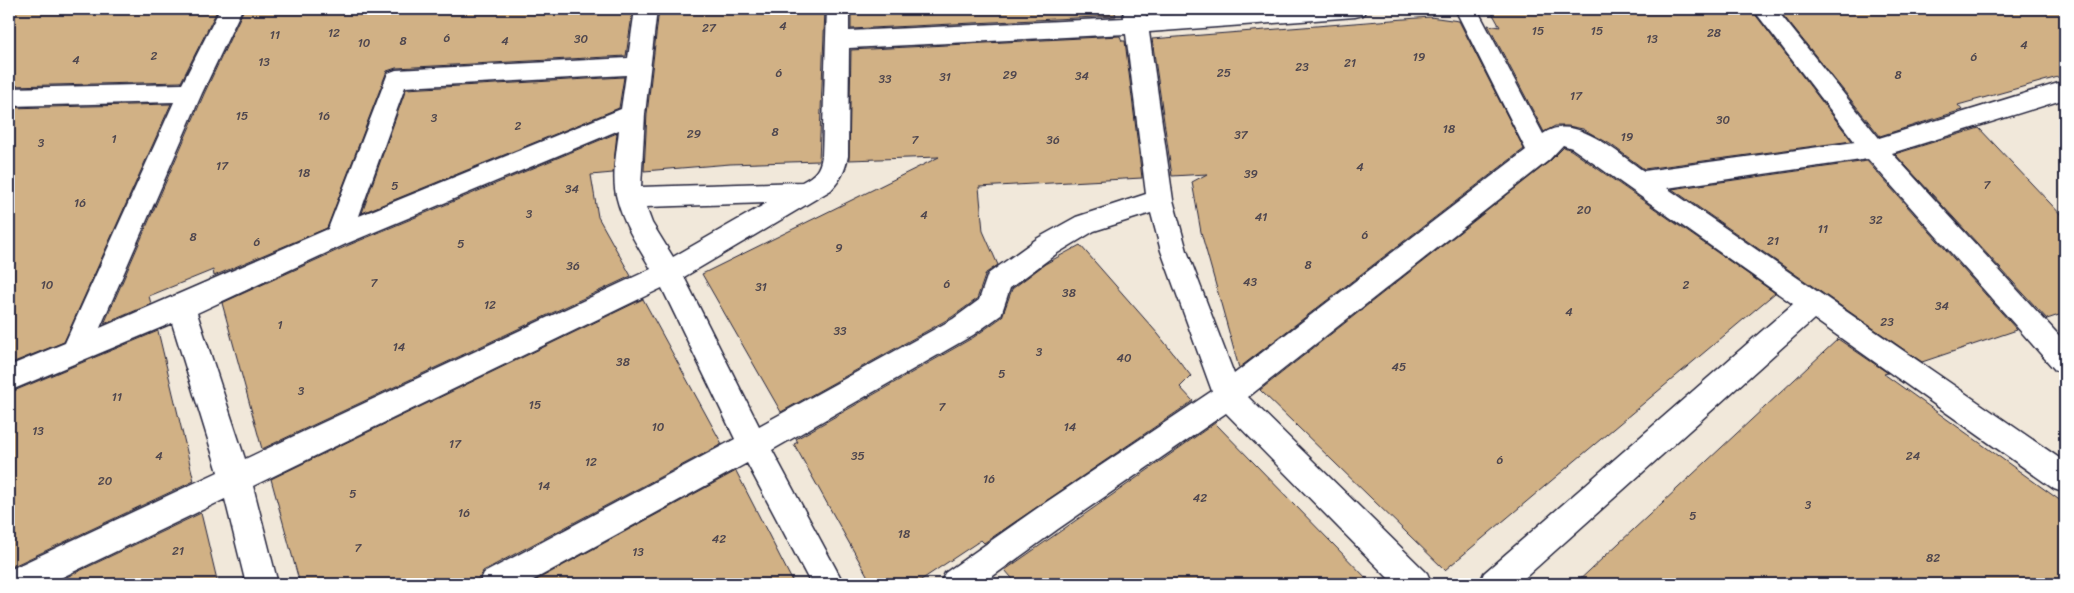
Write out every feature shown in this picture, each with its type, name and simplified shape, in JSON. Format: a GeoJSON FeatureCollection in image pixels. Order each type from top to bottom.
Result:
{"type":"FeatureCollection","features":[{"type":"Feature","properties":{"kind":"street"},"geometry":{"type":"LineString","coordinates":[[76,350],[190,93],[231,9]]}},
{"type":"Feature","properties":{"kind":"street"},"geometry":{"type":"LineString","coordinates":[[646,9],[633,114],[628,175],[629,198],[640,226],[668,273],[753,445],[828,584]]}},
{"type":"Feature","properties":{"kind":"street"},"geometry":{"type":"LineString","coordinates":[[14,584],[668,273],[822,183],[832,172],[834,163],[838,9]]}},
{"type":"Feature","properties":{"kind":"street"},"geometry":{"type":"LineString","coordinates":[[837,40],[1135,17],[1355,9]]}},
{"type":"Feature","properties":{"kind":"street"},"geometry":{"type":"LineString","coordinates":[[1466,9],[1540,153]]}},
{"type":"Feature","properties":{"kind":"street"},"geometry":{"type":"LineString","coordinates":[[1764,9],[1874,149],[2065,361]]}},
{"type":"Feature","properties":{"kind":"street"},"geometry":{"type":"LineString","coordinates":[[1135,17],[1160,200],[1174,251],[1228,396],[1416,584]]}},
{"type":"Feature","properties":{"kind":"street"},"geometry":{"type":"LineString","coordinates":[[339,236],[396,79],[638,66]]}},
{"type":"Feature","properties":{"kind":"street"},"geometry":{"type":"LineString","coordinates":[[1638,182],[1874,149],[2065,90]]}},
{"type":"Feature","properties":{"kind":"street"},"geometry":{"type":"LineString","coordinates":[[9,96],[190,93]]}},
{"type":"Feature","properties":{"kind":"street"},"geometry":{"type":"LineString","coordinates":[[9,379],[181,307],[339,236],[633,114]]}},
{"type":"Feature","properties":{"kind":"street"},"geometry":{"type":"LineString","coordinates":[[962,583],[1047,519],[1228,396],[1540,153],[1553,138],[1561,135],[1571,136],[2065,479]]}},
{"type":"Feature","properties":{"kind":"street"},"geometry":{"type":"LineString","coordinates":[[629,198],[807,192]]}},
{"type":"Feature","properties":{"kind":"street"},"geometry":{"type":"LineString","coordinates":[[495,584],[753,445],[963,327],[991,307],[998,282],[1047,246],[1085,224],[1160,200]]}},
{"type":"Feature","properties":{"kind":"street"},"geometry":{"type":"LineString","coordinates":[[1495,584],[1812,304]]}},
{"type":"Feature","properties":{"kind":"street"},"geometry":{"type":"LineString","coordinates":[[181,307],[236,480],[262,584]]}},
{"type":"Feature","properties":{"kind":"building"},"geometry":{"type":"Polygon","coordinates":[[[9,9],[218,9],[181,82],[9,86],[9,9]]]}},
{"type":"Feature","properties":{"kind":"building"},"geometry":{"type":"Polygon","coordinates":[[[244,9],[633,9],[626,56],[396,68],[387,71],[327,228],[214,276],[213,270],[149,296],[151,304],[104,324],[204,94],[244,9]]]}},
{"type":"Feature","properties":{"kind":"building"},"geometry":{"type":"Polygon","coordinates":[[[659,9],[825,9],[819,161],[730,164],[644,171],[647,114],[659,9]]]}},
{"type":"Feature","properties":{"kind":"building"},"geometry":{"type":"Polygon","coordinates":[[[851,9],[1114,9],[1116,16],[851,29],[851,9]]]}},
{"type":"Feature","properties":{"kind":"building"},"geometry":{"type":"Polygon","coordinates":[[[1490,9],[1751,9],[1852,141],[1644,169],[1610,144],[1583,129],[1555,126],[1544,132],[1488,25],[1500,27],[1490,9]]]}},
{"type":"Feature","properties":{"kind":"building"},"geometry":{"type":"Polygon","coordinates":[[[1778,9],[2065,9],[2065,75],[1958,105],[1962,110],[1880,136],[1778,9]]]}},
{"type":"Feature","properties":{"kind":"building"},"geometry":{"type":"Polygon","coordinates":[[[1430,17],[1459,21],[1524,149],[1239,368],[1201,232],[1192,182],[1207,174],[1172,176],[1152,39],[1430,17]]]}},
{"type":"Feature","properties":{"kind":"building"},"geometry":{"type":"Polygon","coordinates":[[[1120,36],[1122,41],[1125,41],[1142,178],[979,187],[983,231],[998,265],[986,273],[977,299],[952,317],[781,412],[702,274],[939,157],[849,160],[851,50],[1120,36]]]}},
{"type":"Feature","properties":{"kind":"building"},"geometry":{"type":"Polygon","coordinates":[[[624,77],[619,108],[362,213],[406,89],[624,77]]]}},
{"type":"Feature","properties":{"kind":"building"},"geometry":{"type":"Polygon","coordinates":[[[171,104],[64,342],[9,364],[9,108],[171,104]]]}},
{"type":"Feature","properties":{"kind":"building"},"geometry":{"type":"Polygon","coordinates":[[[1979,128],[2065,219],[2065,313],[2047,319],[1895,154],[1979,128]]]}},
{"type":"Feature","properties":{"kind":"building"},"geometry":{"type":"Polygon","coordinates":[[[617,133],[613,173],[591,175],[598,217],[631,276],[262,449],[222,303],[349,245],[617,133]]]}},
{"type":"Feature","properties":{"kind":"building"},"geometry":{"type":"Polygon","coordinates":[[[1564,147],[1571,150],[1775,293],[1445,570],[1260,390],[1550,161],[1564,147]]]}},
{"type":"Feature","properties":{"kind":"building"},"geometry":{"type":"Polygon","coordinates":[[[1867,161],[2017,330],[1922,362],[1672,189],[1867,161]]]}},
{"type":"Feature","properties":{"kind":"building"},"geometry":{"type":"Polygon","coordinates":[[[1080,245],[1158,334],[1191,376],[1180,387],[1193,401],[984,543],[981,540],[915,584],[872,584],[794,444],[798,442],[796,439],[974,337],[1002,317],[1012,289],[1045,264],[1080,245]]]}},
{"type":"Feature","properties":{"kind":"building"},"geometry":{"type":"Polygon","coordinates":[[[643,299],[722,444],[483,571],[477,584],[300,584],[271,479],[643,299]]]}},
{"type":"Feature","properties":{"kind":"building"},"geometry":{"type":"Polygon","coordinates":[[[158,331],[194,481],[9,568],[9,393],[158,331]]]}},
{"type":"Feature","properties":{"kind":"building"},"geometry":{"type":"Polygon","coordinates":[[[1838,339],[1888,373],[1884,374],[2065,504],[2065,584],[1575,584],[1838,339]]]}},
{"type":"Feature","properties":{"kind":"building"},"geometry":{"type":"Polygon","coordinates":[[[1215,423],[1372,584],[1017,584],[1005,570],[1215,423]]]}},
{"type":"Feature","properties":{"kind":"building"},"geometry":{"type":"Polygon","coordinates":[[[736,471],[794,584],[529,584],[736,471]]]}},
{"type":"Feature","properties":{"kind":"building"},"geometry":{"type":"Polygon","coordinates":[[[201,513],[218,584],[52,584],[201,513]]]}}]}
